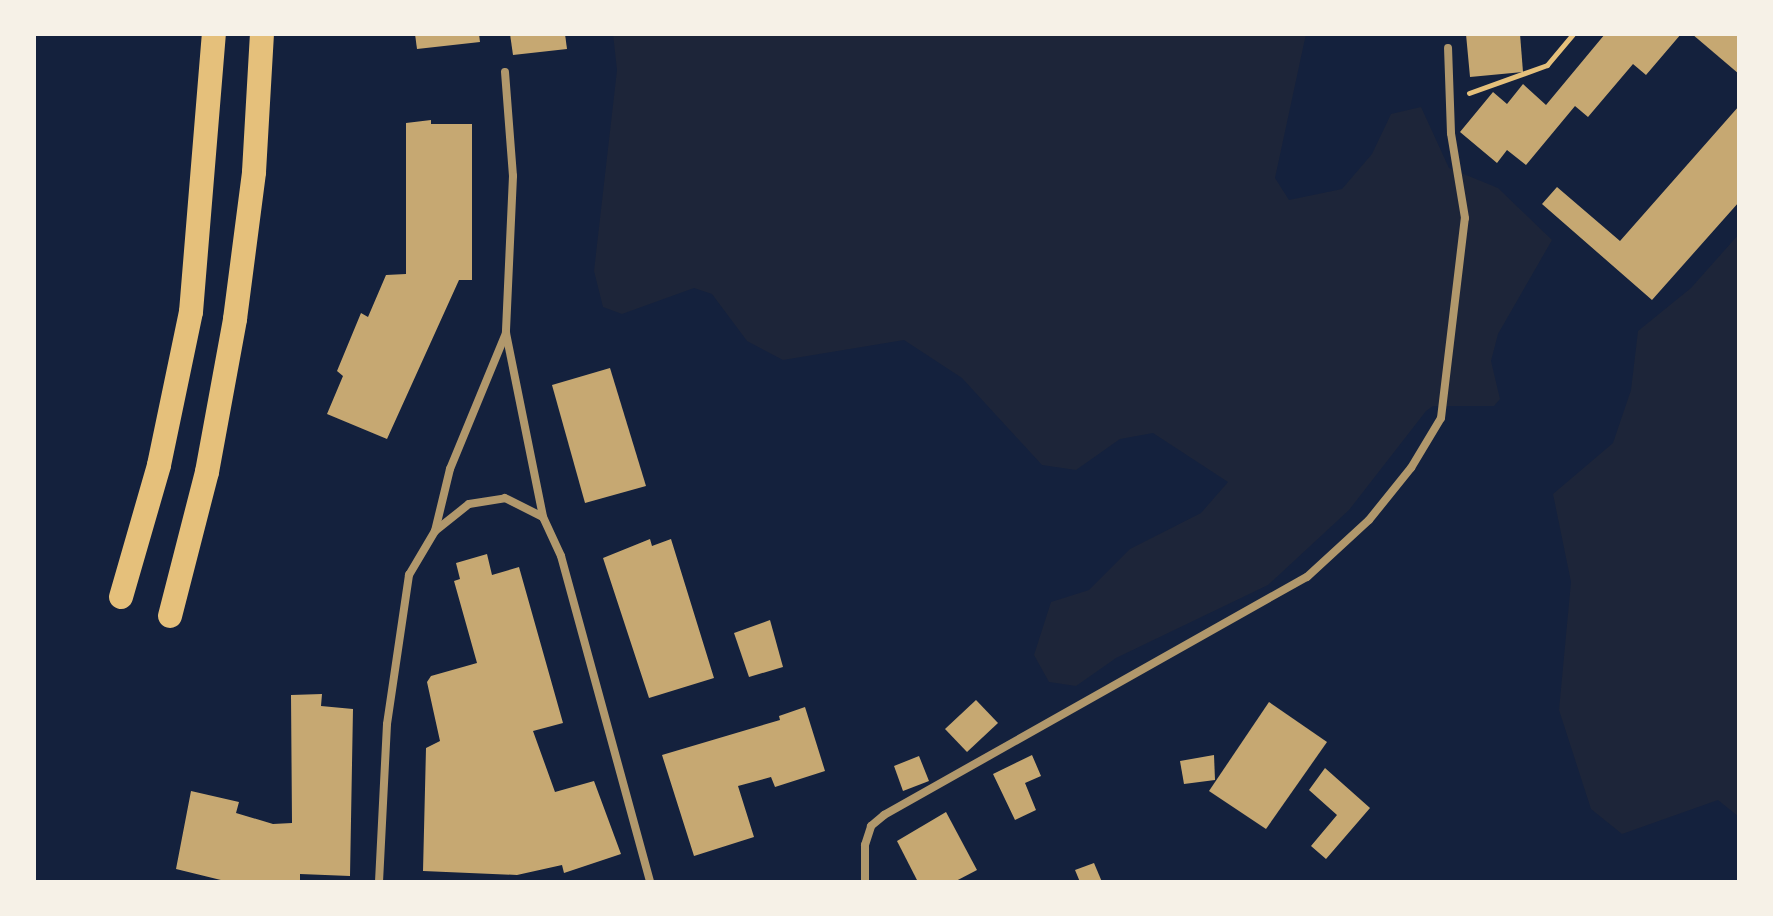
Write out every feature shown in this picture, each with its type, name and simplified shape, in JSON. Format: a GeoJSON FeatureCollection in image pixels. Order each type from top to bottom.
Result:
{"type":"FeatureCollection","features":[{"type":"Feature","properties":{"kind":"highway"},"geometry":{"type":"LineString","coordinates":[[121,597],[159,465],[191,312],[214,34]]}},
{"type":"Feature","properties":{"kind":"highway"},"geometry":{"type":"LineString","coordinates":[[170,616],[207,472],[235,319],[254,172],[262,34]]}},
{"type":"Feature","properties":{"kind":"street"},"geometry":{"type":"LineString","coordinates":[[865,882],[865,845],[871,826],[884,815],[1307,577],[1369,520],[1411,468],[1441,418],[1454,336],[1465,218],[1450,99],[1448,48]]}},
{"type":"Feature","properties":{"kind":"street"},"geometry":{"type":"LineString","coordinates":[[505,72],[513,176],[506,333],[543,517],[561,556],[650,882]]}},
{"type":"Feature","properties":{"kind":"street"},"geometry":{"type":"LineString","coordinates":[[379,882],[387,724],[409,575],[435,531],[450,469],[506,333]]}},
{"type":"Feature","properties":{"kind":"street"},"geometry":{"type":"LineString","coordinates":[[435,531],[469,504],[505,498],[543,517]]}},
{"type":"Feature","properties":{"kind":"path"},"geometry":{"type":"LineString","coordinates":[[1450,99],[1547,65],[1573,34]]}},
{"type":"Feature","properties":{"kind":"shaded area"},"geometry":{"type":"Polygon","coordinates":[[[613,34],[1306,34],[1275,178],[1289,200],[1342,189],[1372,154],[1391,114],[1421,107],[1449,168],[1498,188],[1552,240],[1498,334],[1491,361],[1500,399],[1494,406],[1433,406],[1426,411],[1349,510],[1268,585],[1116,658],[1076,686],[1049,682],[1034,655],[1051,602],[1089,590],[1130,549],[1201,513],[1228,482],[1153,433],[1120,439],[1076,470],[1042,465],[962,378],[904,340],[783,360],[747,341],[712,294],[694,288],[622,314],[603,307],[594,271],[617,70],[613,34]]]}},
{"type":"Feature","properties":{"kind":"shaded area"},"geometry":{"type":"Polygon","coordinates":[[[1739,234],[1739,817],[1718,800],[1622,834],[1591,809],[1559,710],[1571,582],[1553,494],[1613,443],[1631,390],[1638,331],[1691,288],[1739,234]]]}},
{"type":"Feature","properties":{"kind":"building"},"geometry":{"type":"Polygon","coordinates":[[[415,34],[479,34],[480,42],[417,49],[415,34]]]}},
{"type":"Feature","properties":{"kind":"building"},"geometry":{"type":"Polygon","coordinates":[[[510,34],[565,34],[567,49],[513,55],[510,34]]]}},
{"type":"Feature","properties":{"kind":"building"},"geometry":{"type":"Polygon","coordinates":[[[1466,34],[1520,34],[1523,72],[1470,77],[1466,34]]]}},
{"type":"Feature","properties":{"kind":"building"},"geometry":{"type":"Polygon","coordinates":[[[1605,34],[1681,34],[1646,75],[1633,64],[1588,117],[1575,106],[1526,165],[1507,150],[1497,163],[1460,132],[1493,92],[1507,104],[1523,84],[1546,105],[1605,34]]]}},
{"type":"Feature","properties":{"kind":"building"},"geometry":{"type":"Polygon","coordinates":[[[1692,34],[1739,34],[1739,74],[1692,34]]]}},
{"type":"Feature","properties":{"kind":"building"},"geometry":{"type":"Polygon","coordinates":[[[1739,106],[1739,202],[1652,300],[1542,204],[1557,187],[1620,241],[1739,106]]]}},
{"type":"Feature","properties":{"kind":"building"},"geometry":{"type":"Polygon","coordinates":[[[431,120],[431,124],[472,124],[472,280],[459,280],[387,439],[327,414],[343,376],[337,371],[361,313],[368,317],[386,275],[406,274],[406,123],[431,120]]]}},
{"type":"Feature","properties":{"kind":"building"},"geometry":{"type":"Polygon","coordinates":[[[610,368],[646,486],[585,503],[552,385],[610,368]]]}},
{"type":"Feature","properties":{"kind":"building"},"geometry":{"type":"Polygon","coordinates":[[[650,539],[652,546],[671,539],[714,678],[649,698],[603,558],[650,539]]]}},
{"type":"Feature","properties":{"kind":"building"},"geometry":{"type":"Polygon","coordinates":[[[487,554],[492,575],[519,567],[563,723],[533,731],[555,792],[594,781],[621,854],[564,873],[562,865],[517,875],[423,871],[426,748],[440,741],[427,682],[431,676],[477,663],[454,581],[460,579],[456,563],[487,554]]]}},
{"type":"Feature","properties":{"kind":"building"},"geometry":{"type":"Polygon","coordinates":[[[770,620],[783,667],[749,677],[734,633],[770,620]]]}},
{"type":"Feature","properties":{"kind":"building"},"geometry":{"type":"Polygon","coordinates":[[[322,694],[321,706],[353,709],[350,876],[300,874],[300,882],[229,882],[176,869],[191,791],[239,802],[236,813],[273,824],[292,823],[291,695],[322,694]]]}},
{"type":"Feature","properties":{"kind":"building"},"geometry":{"type":"Polygon","coordinates":[[[976,700],[998,723],[967,752],[945,729],[976,700]]]}},
{"type":"Feature","properties":{"kind":"building"},"geometry":{"type":"Polygon","coordinates":[[[1269,702],[1327,742],[1266,829],[1209,791],[1269,702]]]}},
{"type":"Feature","properties":{"kind":"building"},"geometry":{"type":"Polygon","coordinates":[[[805,707],[825,771],[775,787],[771,777],[738,786],[754,837],[694,856],[662,755],[780,720],[779,716],[805,707]]]}},
{"type":"Feature","properties":{"kind":"building"},"geometry":{"type":"Polygon","coordinates":[[[1032,755],[1041,776],[1025,783],[1036,810],[1015,820],[993,774],[1032,755]]]}},
{"type":"Feature","properties":{"kind":"building"},"geometry":{"type":"Polygon","coordinates":[[[1214,755],[1215,780],[1184,784],[1180,761],[1214,755]]]}},
{"type":"Feature","properties":{"kind":"building"},"geometry":{"type":"Polygon","coordinates":[[[919,756],[929,781],[903,791],[894,766],[919,756]]]}},
{"type":"Feature","properties":{"kind":"building"},"geometry":{"type":"Polygon","coordinates":[[[1325,768],[1370,808],[1326,859],[1311,846],[1337,815],[1309,790],[1325,768]]]}},
{"type":"Feature","properties":{"kind":"building"},"geometry":{"type":"Polygon","coordinates":[[[946,812],[977,870],[954,882],[918,882],[897,841],[946,812]]]}},
{"type":"Feature","properties":{"kind":"building"},"geometry":{"type":"Polygon","coordinates":[[[1094,863],[1102,882],[1080,882],[1075,870],[1094,863]]]}}]}
